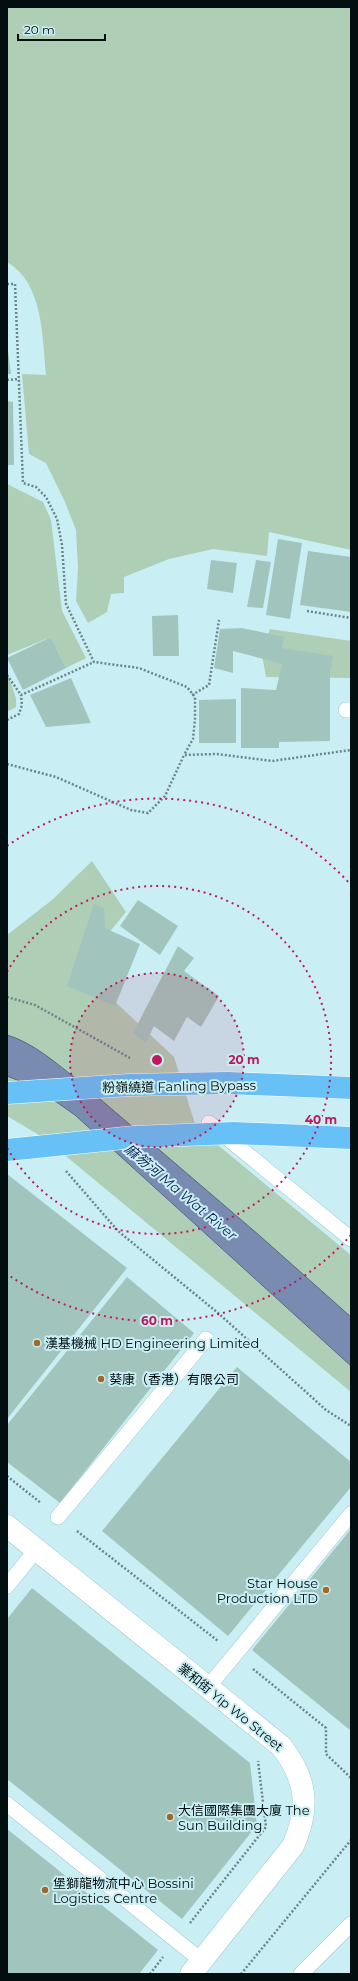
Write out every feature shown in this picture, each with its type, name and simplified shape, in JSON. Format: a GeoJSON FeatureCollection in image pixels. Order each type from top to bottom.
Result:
{"type":"FeatureCollection","features":[{"type":"Feature","properties":{"kind":"highway","name":"粉嶺繞道 Fanling Bypass"},"geometry":{"type":"LineString","coordinates":[[7,1093],[129,1084],[228,1083],[351,1088]]}},
{"type":"Feature","properties":{"kind":"highway"},"geometry":{"type":"LineString","coordinates":[[7,1150],[80,1141],[142,1136],[234,1133],[351,1138]]}},
{"type":"Feature","properties":{"kind":"street","name":"業和街 Yip Wo Street"},"geometry":{"type":"LineString","coordinates":[[7,1526],[281,1746],[292,1760],[300,1777],[304,1794],[304,1812],[300,1830],[293,1846],[196,1967]]}},
{"type":"Feature","properties":{"kind":"lane"},"geometry":{"type":"LineString","coordinates":[[209,1123],[351,1239]]}},
{"type":"Feature","properties":{"kind":"lane"},"geometry":{"type":"LineString","coordinates":[[58,1516],[206,1339]]}},
{"type":"Feature","properties":{"kind":"lane"},"geometry":{"type":"LineString","coordinates":[[208,1687],[351,1514]]}},
{"type":"Feature","properties":{"kind":"lane"},"geometry":{"type":"LineString","coordinates":[[7,1586],[36,1550]]}},
{"type":"Feature","properties":{"kind":"lane"},"geometry":{"type":"LineString","coordinates":[[7,1804],[177,1940],[196,1967]]}},
{"type":"Feature","properties":{"kind":"lane"},"geometry":{"type":"LineString","coordinates":[[301,1974],[351,1924]]}},
{"type":"Feature","properties":{"kind":"path"},"geometry":{"type":"LineString","coordinates":[[7,284],[15,284],[23,483],[36,487],[46,497],[57,519],[62,545],[66,604],[94,662]]}},
{"type":"Feature","properties":{"kind":"path"},"geometry":{"type":"LineString","coordinates":[[7,380],[19,379]]}},
{"type":"Feature","properties":{"kind":"path"},"geometry":{"type":"LineString","coordinates":[[307,611],[351,618]]}},
{"type":"Feature","properties":{"kind":"path"},"geometry":{"type":"LineString","coordinates":[[192,695],[209,685],[219,620]]}},
{"type":"Feature","properties":{"kind":"path"},"geometry":{"type":"LineString","coordinates":[[7,764],[56,777],[130,810],[148,813],[165,796],[193,739],[195,719],[194,697],[187,686],[139,668],[94,662],[21,695]]}},
{"type":"Feature","properties":{"kind":"path"},"geometry":{"type":"LineString","coordinates":[[7,675],[21,695],[22,705],[20,714],[7,720]]}},
{"type":"Feature","properties":{"kind":"path"},"geometry":{"type":"LineString","coordinates":[[184,755],[216,754],[272,761],[351,750]]}},
{"type":"Feature","properties":{"kind":"path"},"geometry":{"type":"LineString","coordinates":[[7,997],[35,1005],[133,1060]]}},
{"type":"Feature","properties":{"kind":"path"},"geometry":{"type":"LineString","coordinates":[[61,1166],[118,1231],[218,1313],[326,1410],[351,1426]]}},
{"type":"Feature","properties":{"kind":"path"},"geometry":{"type":"LineString","coordinates":[[7,1476],[235,1654],[326,1728],[326,1754],[351,1778]]}},
{"type":"Feature","properties":{"kind":"path"},"geometry":{"type":"LineString","coordinates":[[150,1974],[266,1827],[258,1758]]}},
{"type":"Feature","properties":{"kind":"path"},"geometry":{"type":"LineString","coordinates":[[241,1974],[351,1840]]}},
{"type":"Feature","properties":{"kind":"green space"},"geometry":{"type":"Polygon","coordinates":[[[7,7],[351,7],[351,550],[269,532],[267,556],[213,549],[169,559],[124,577],[124,593],[111,594],[107,612],[88,623],[76,601],[78,568],[76,530],[65,502],[46,463],[29,454],[22,374],[46,375],[42,328],[35,297],[19,272],[7,262],[7,7]]]}},
{"type":"Feature","properties":{"kind":"green space"},"geometry":{"type":"Polygon","coordinates":[[[7,484],[43,502],[51,520],[62,611],[86,658],[66,668],[51,637],[7,655],[7,484]]]}},
{"type":"Feature","properties":{"kind":"green space"},"geometry":{"type":"Polygon","coordinates":[[[270,629],[351,641],[351,678],[266,677],[262,655],[270,629]]]}},
{"type":"Feature","properties":{"kind":"green space"},"geometry":{"type":"Polygon","coordinates":[[[7,672],[16,698],[16,707],[7,712],[7,672]]]}},
{"type":"Feature","properties":{"kind":"green space"},"geometry":{"type":"Polygon","coordinates":[[[92,861],[126,912],[71,979],[110,997],[174,1057],[196,1127],[351,1255],[351,1317],[260,1236],[79,1081],[54,1061],[27,1043],[7,1035],[7,935],[52,900],[92,861]]]}},
{"type":"Feature","properties":{"kind":"green space"},"geometry":{"type":"Polygon","coordinates":[[[7,1076],[35,1087],[75,1115],[351,1366],[351,1392],[44,1138],[7,1116],[7,1076]]]}},
{"type":"Feature","properties":{"kind":"water","name":"麻笏河 Ma Wat River"},"geometry":{"type":"Polygon","coordinates":[[[7,1035],[27,1043],[54,1061],[79,1081],[260,1236],[351,1317],[351,1366],[75,1115],[35,1087],[7,1076],[7,1035]]]}},
{"type":"Feature","properties":{"kind":"building"},"geometry":{"type":"Polygon","coordinates":[[[7,343],[11,374],[7,374],[7,343]]]}},
{"type":"Feature","properties":{"kind":"building"},"geometry":{"type":"Polygon","coordinates":[[[7,401],[13,402],[14,465],[7,465],[7,401]]]}},
{"type":"Feature","properties":{"kind":"building"},"geometry":{"type":"Polygon","coordinates":[[[278,539],[302,543],[290,619],[266,615],[278,539]]]}},
{"type":"Feature","properties":{"kind":"building"},"geometry":{"type":"Polygon","coordinates":[[[308,551],[351,557],[351,612],[300,605],[308,551]]]}},
{"type":"Feature","properties":{"kind":"building"},"geometry":{"type":"Polygon","coordinates":[[[211,560],[237,563],[233,593],[207,589],[211,560]]]}},
{"type":"Feature","properties":{"kind":"building"},"geometry":{"type":"Polygon","coordinates":[[[256,560],[271,562],[263,608],[247,607],[256,560]]]}},
{"type":"Feature","properties":{"kind":"building"},"geometry":{"type":"Polygon","coordinates":[[[178,615],[179,656],[153,656],[152,616],[178,615]]]}},
{"type":"Feature","properties":{"kind":"building"},"geometry":{"type":"Polygon","coordinates":[[[242,628],[284,637],[282,648],[333,656],[330,672],[330,741],[279,742],[279,748],[241,748],[241,688],[276,690],[282,664],[233,651],[233,673],[214,668],[220,629],[242,628]]]}},
{"type":"Feature","properties":{"kind":"building"},"geometry":{"type":"Polygon","coordinates":[[[51,637],[66,668],[23,690],[7,658],[51,637]]]}},
{"type":"Feature","properties":{"kind":"building"},"geometry":{"type":"Polygon","coordinates":[[[71,678],[91,723],[46,727],[30,695],[71,678]]]}},
{"type":"Feature","properties":{"kind":"building"},"geometry":{"type":"Polygon","coordinates":[[[236,699],[236,743],[199,743],[199,700],[236,699]]]}},
{"type":"Feature","properties":{"kind":"building"},"geometry":{"type":"Polygon","coordinates":[[[138,900],[178,926],[160,955],[120,926],[138,900]]]}},
{"type":"Feature","properties":{"kind":"building"},"geometry":{"type":"Polygon","coordinates":[[[94,904],[104,908],[105,928],[140,944],[115,1006],[67,986],[94,904]]]}},
{"type":"Feature","properties":{"kind":"building"},"geometry":{"type":"Polygon","coordinates":[[[178,946],[194,958],[184,971],[219,996],[201,1027],[187,1017],[174,1041],[154,1026],[146,1043],[133,1033],[178,946]]]}},
{"type":"Feature","properties":{"kind":"building","name":"漢基機械 HD Engineering Limited"},"geometry":{"type":"Polygon","coordinates":[[[7,1174],[127,1268],[7,1419],[7,1174]]]}},
{"type":"Feature","properties":{"kind":"building","name":"葵康（香港）有限公司"},"geometry":{"type":"Polygon","coordinates":[[[127,1277],[194,1333],[60,1503],[7,1462],[7,1425],[127,1277]]]}},
{"type":"Feature","properties":{"kind":"building"},"geometry":{"type":"Polygon","coordinates":[[[237,1367],[351,1462],[351,1487],[228,1636],[102,1531],[237,1367]]]}},
{"type":"Feature","properties":{"kind":"building","name":"Star House Production LTD"},"geometry":{"type":"Polygon","coordinates":[[[351,1529],[351,1731],[252,1650],[351,1529]]]}},
{"type":"Feature","properties":{"kind":"building"},"geometry":{"type":"Polygon","coordinates":[[[32,1588],[250,1763],[257,1825],[182,1919],[7,1779],[7,1619],[32,1588]]]}},
{"type":"Feature","properties":{"kind":"building","name":"堡獅龍物流中心 Bossini Logistics Centre"},"geometry":{"type":"Polygon","coordinates":[[[7,1829],[158,1950],[139,1974],[7,1974],[7,1829]]]}},
{"type":"Feature","properties":{"kind":"place","name":"漢基機械 HD Engineering Limited"},"geometry":{"type":"Point","coordinates":[37,1343]}},
{"type":"Feature","properties":{"kind":"place","name":"葵康（香港）有限公司"},"geometry":{"type":"Point","coordinates":[101,1379]}},
{"type":"Feature","properties":{"kind":"place","name":"Star House Production LTD"},"geometry":{"type":"Point","coordinates":[326,1590]}},
{"type":"Feature","properties":{"kind":"place","name":"大信國際集團大廈 The Sun Building"},"geometry":{"type":"Point","coordinates":[170,1817]}},
{"type":"Feature","properties":{"kind":"place","name":"堡獅龍物流中心 Bossini Logistics Centre"},"geometry":{"type":"Point","coordinates":[45,1890]}}]}
